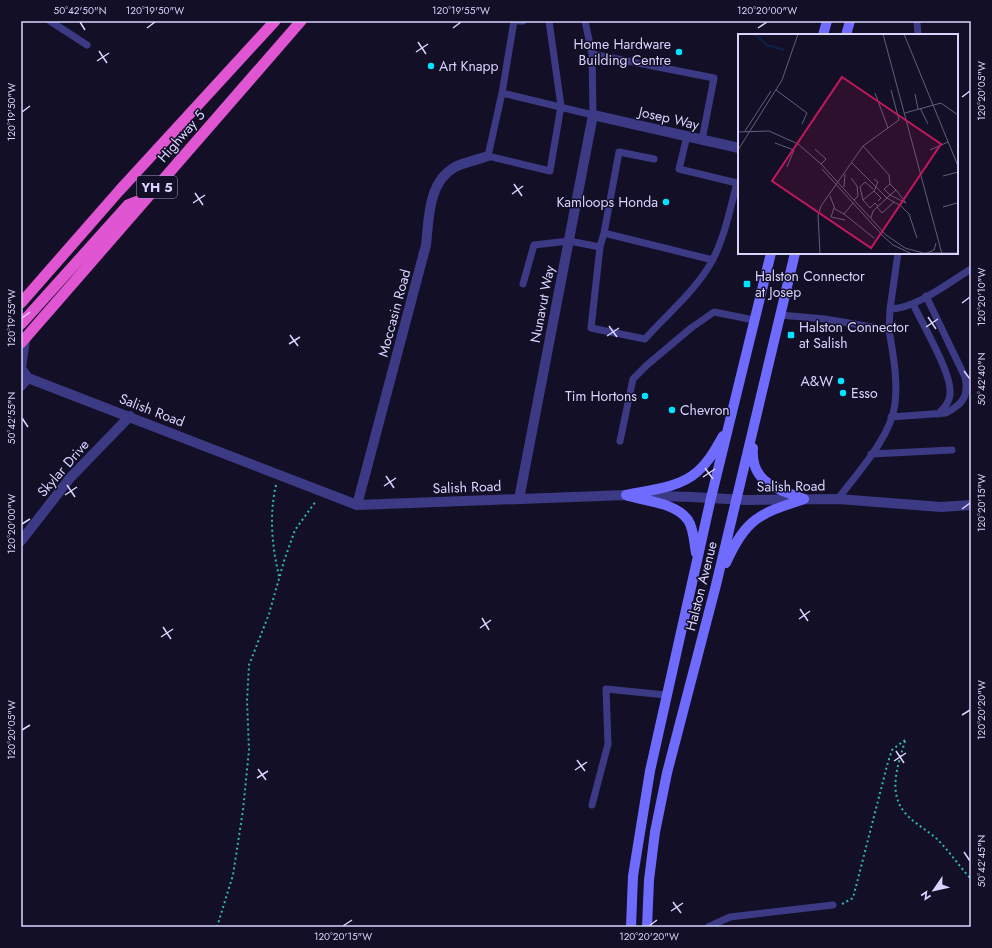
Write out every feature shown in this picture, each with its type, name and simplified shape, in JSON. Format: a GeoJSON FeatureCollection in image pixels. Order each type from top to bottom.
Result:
{"type":"FeatureCollection","features":[{"type":"Feature","properties":{"kind":"highway","name":"Highway 5"},"geometry":{"type":"LineString","coordinates":[[21,303],[119,192],[275,21]]}},
{"type":"Feature","properties":{"kind":"highway","name":"Highway 5"},"geometry":{"type":"LineString","coordinates":[[23,341],[300,21]]}},
{"type":"Feature","properties":{"kind":"highway"},"geometry":{"type":"LineString","coordinates":[[21,324],[128,205],[147,198]]}},
{"type":"Feature","properties":{"kind":"main road"},"geometry":{"type":"LineString","coordinates":[[823,34],[827,21]]}},
{"type":"Feature","properties":{"kind":"main road"},"geometry":{"type":"LineString","coordinates":[[846,34],[850,21]]}},
{"type":"Feature","properties":{"kind":"main road","name":"Halston Avenue"},"geometry":{"type":"LineString","coordinates":[[631,927],[633,876],[639,829],[666,695],[711,498],[770,254]]}},
{"type":"Feature","properties":{"kind":"main road","name":"Halston Avenue"},"geometry":{"type":"LineString","coordinates":[[647,927],[648,880],[655,832],[667,773],[737,500],[795,254]]}},
{"type":"Feature","properties":{"kind":"main road"},"geometry":{"type":"LineString","coordinates":[[754,426],[752,461],[760,476],[773,488],[804,499]]}},
{"type":"Feature","properties":{"kind":"main road"},"geometry":{"type":"LineString","coordinates":[[626,495],[677,484],[697,472],[708,460],[728,428]]}},
{"type":"Feature","properties":{"kind":"main road"},"geometry":{"type":"LineString","coordinates":[[626,495],[676,509],[688,520],[692,530],[697,558]]}},
{"type":"Feature","properties":{"kind":"main road"},"geometry":{"type":"LineString","coordinates":[[716,585],[737,539],[750,524],[768,511],[804,499]]}},
{"type":"Feature","properties":{"kind":"street","name":"Josep Way"},"geometry":{"type":"LineString","coordinates":[[593,115],[738,148]]}},
{"type":"Feature","properties":{"kind":"street","name":"Nunavut Way"},"geometry":{"type":"LineString","coordinates":[[519,499],[593,115]]}},
{"type":"Feature","properties":{"kind":"street","name":"Moccasin Road"},"geometry":{"type":"LineString","coordinates":[[357,505],[426,245],[430,202],[440,181],[454,168],[488,156]]}},
{"type":"Feature","properties":{"kind":"street"},"geometry":{"type":"LineString","coordinates":[[21,386],[28,378],[21,368],[23,341]]}},
{"type":"Feature","properties":{"kind":"street","name":"Salish Road"},"geometry":{"type":"LineString","coordinates":[[28,378],[130,416],[357,505],[626,495],[737,500],[838,499],[941,507],[971,505]]}},
{"type":"Feature","properties":{"kind":"street","name":"Skylar Drive"},"geometry":{"type":"LineString","coordinates":[[21,541],[70,478],[130,416]]}},
{"type":"Feature","properties":{"kind":"lane"},"geometry":{"type":"LineString","coordinates":[[50,21],[87,45]]}},
{"type":"Feature","properties":{"kind":"lane"},"geometry":{"type":"LineString","coordinates":[[514,21],[502,93],[488,156],[550,171],[561,106],[549,21]]}},
{"type":"Feature","properties":{"kind":"lane"},"geometry":{"type":"LineString","coordinates":[[502,93],[561,106],[593,115],[592,54],[585,21]]}},
{"type":"Feature","properties":{"kind":"lane"},"geometry":{"type":"LineString","coordinates":[[917,23],[918,34]]}},
{"type":"Feature","properties":{"kind":"lane"},"geometry":{"type":"LineString","coordinates":[[592,54],[714,78],[702,140]]}},
{"type":"Feature","properties":{"kind":"lane"},"geometry":{"type":"LineString","coordinates":[[654,159],[618,152],[604,233],[600,246],[591,328],[645,338],[694,288],[713,260],[723,236],[737,183],[679,169],[686,136]]}},
{"type":"Feature","properties":{"kind":"lane"},"geometry":{"type":"LineString","coordinates":[[604,233],[713,260]]}},
{"type":"Feature","properties":{"kind":"lane"},"geometry":{"type":"LineString","coordinates":[[523,284],[534,245],[568,241],[600,246]]}},
{"type":"Feature","properties":{"kind":"lane"},"geometry":{"type":"LineString","coordinates":[[838,499],[878,445],[895,405],[896,378],[889,330],[890,309],[898,254]]}},
{"type":"Feature","properties":{"kind":"lane"},"geometry":{"type":"LineString","coordinates":[[890,309],[902,309],[913,304],[971,269]]}},
{"type":"Feature","properties":{"kind":"lane"},"geometry":{"type":"LineString","coordinates":[[891,416],[946,413],[960,403],[965,396],[967,387],[965,377],[926,296]]}},
{"type":"Feature","properties":{"kind":"lane"},"geometry":{"type":"LineString","coordinates":[[913,304],[940,359],[950,385],[948,401],[937,414]]}},
{"type":"Feature","properties":{"kind":"lane"},"geometry":{"type":"LineString","coordinates":[[620,441],[633,379],[647,365],[691,328],[714,312],[754,320]]}},
{"type":"Feature","properties":{"kind":"lane"},"geometry":{"type":"LineString","coordinates":[[780,315],[825,319],[889,330]]}},
{"type":"Feature","properties":{"kind":"lane"},"geometry":{"type":"LineString","coordinates":[[871,454],[952,450]]}},
{"type":"Feature","properties":{"kind":"lane"},"geometry":{"type":"LineString","coordinates":[[592,805],[608,744],[606,689],[666,695]]}},
{"type":"Feature","properties":{"kind":"lane"},"geometry":{"type":"LineString","coordinates":[[708,927],[730,917],[833,905]]}},
{"type":"Feature","properties":{"kind":"path"},"geometry":{"type":"LineString","coordinates":[[278,474],[272,501],[272,532],[280,577]]}},
{"type":"Feature","properties":{"kind":"path"},"geometry":{"type":"LineString","coordinates":[[217,927],[233,875],[243,810],[249,750],[247,701],[249,665],[269,614],[295,530],[324,492]]}},
{"type":"Feature","properties":{"kind":"path"},"geometry":{"type":"LineString","coordinates":[[833,905],[847,903],[853,898],[890,756],[892,750],[905,740],[896,776],[895,791],[899,804],[906,814],[950,853],[971,879]]}},
{"type":"Feature","properties":{"kind":"place","name":"Home Hardware Building Centre"},"geometry":{"type":"Point","coordinates":[679,52]}},
{"type":"Feature","properties":{"kind":"place","name":"Art Knapp"},"geometry":{"type":"Point","coordinates":[431,66]}},
{"type":"Feature","properties":{"kind":"place","name":"Kamloops Honda"},"geometry":{"type":"Point","coordinates":[666,202]}},
{"type":"Feature","properties":{"kind":"place","name":"Halston Connector at Josep"},"geometry":{"type":"Point","coordinates":[747,284]}},
{"type":"Feature","properties":{"kind":"place","name":"Halston Connector at Salish"},"geometry":{"type":"Point","coordinates":[791,335]}},
{"type":"Feature","properties":{"kind":"place","name":"A&W"},"geometry":{"type":"Point","coordinates":[841,381]}},
{"type":"Feature","properties":{"kind":"place","name":"Esso"},"geometry":{"type":"Point","coordinates":[843,393]}},
{"type":"Feature","properties":{"kind":"place","name":"Tim Hortons"},"geometry":{"type":"Point","coordinates":[645,396]}},
{"type":"Feature","properties":{"kind":"place","name":"Chevron"},"geometry":{"type":"Point","coordinates":[672,410]}}]}
